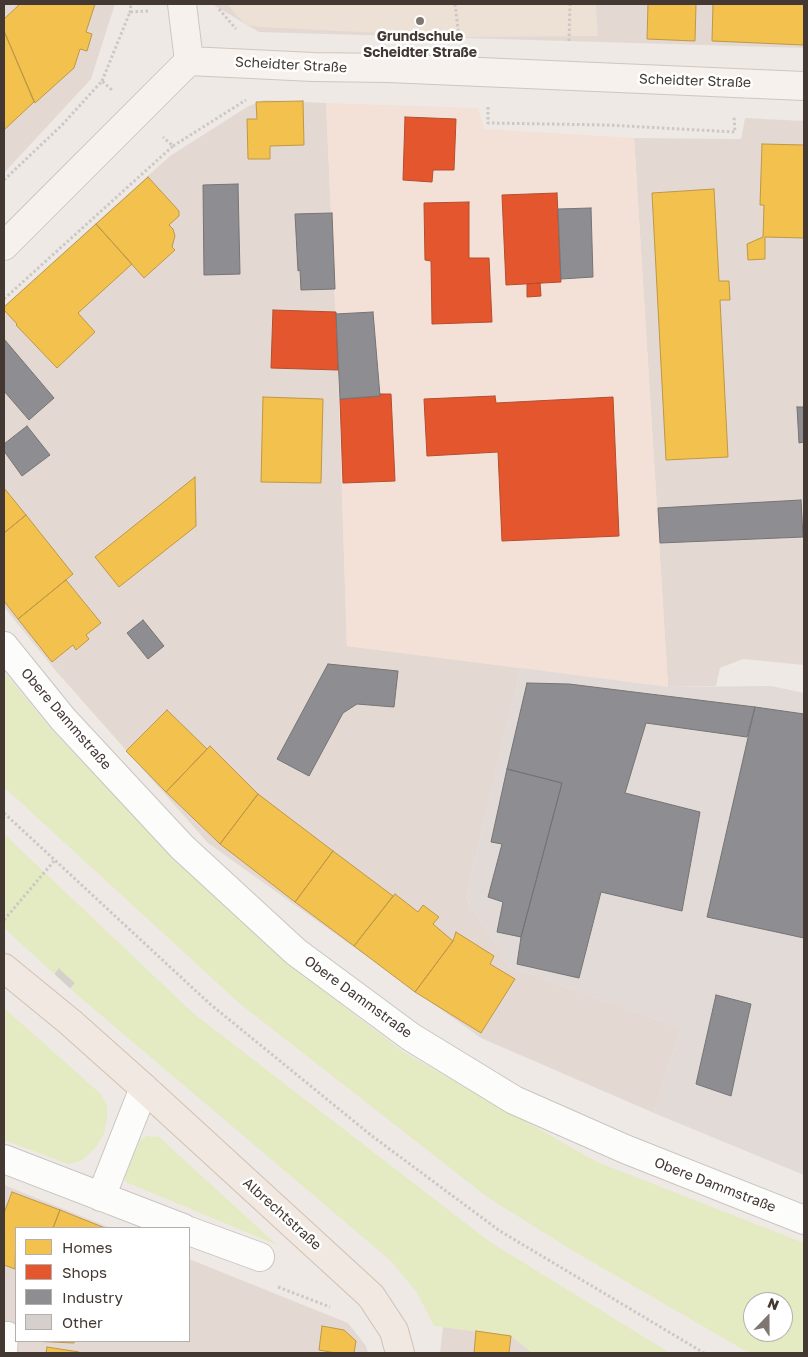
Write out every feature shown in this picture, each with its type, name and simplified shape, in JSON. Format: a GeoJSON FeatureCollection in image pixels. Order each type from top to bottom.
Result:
{"type":"FeatureCollection","features":[{"type":"Feature","properties":{"kind":"main road","name":"Albrechtstraße"},"geometry":{"type":"LineString","coordinates":[[4,968],[70,1022],[144,1088],[371,1296],[394,1331],[400,1353]]}},
{"type":"Feature","properties":{"kind":"street"},"geometry":{"type":"LineString","coordinates":[[4,246],[189,61],[183,6]]}},
{"type":"Feature","properties":{"kind":"street","name":"Scheidter Straße"},"geometry":{"type":"LineString","coordinates":[[189,61],[804,86]]}},
{"type":"Feature","properties":{"kind":"street","name":"Obere Dammstraße"},"geometry":{"type":"LineString","coordinates":[[4,646],[63,719],[182,847],[296,952],[412,1037],[514,1100],[624,1149],[804,1220]]}},
{"type":"Feature","properties":{"kind":"street"},"geometry":{"type":"LineString","coordinates":[[101,1197],[144,1088]]}},
{"type":"Feature","properties":{"kind":"street"},"geometry":{"type":"LineString","coordinates":[[4,1159],[180,1227]]}},
{"type":"Feature","properties":{"kind":"street"},"geometry":{"type":"LineString","coordinates":[[190,1230],[260,1258]]}},
{"type":"Feature","properties":{"kind":"lane"},"geometry":{"type":"LineString","coordinates":[[4,1331],[9,1331],[8,1353]]}},
{"type":"Feature","properties":{"kind":"path"},"geometry":{"type":"LineString","coordinates":[[102,81],[130,14],[131,4]]}},
{"type":"Feature","properties":{"kind":"path"},"geometry":{"type":"LineString","coordinates":[[455,4],[459,36]]}},
{"type":"Feature","properties":{"kind":"path"},"geometry":{"type":"LineString","coordinates":[[569,49],[570,4]]}},
{"type":"Feature","properties":{"kind":"path"},"geometry":{"type":"LineString","coordinates":[[130,14],[183,6]]}},
{"type":"Feature","properties":{"kind":"path"},"geometry":{"type":"LineString","coordinates":[[173,146],[250,97]]}},
{"type":"Feature","properties":{"kind":"path"},"geometry":{"type":"LineString","coordinates":[[488,100],[488,123],[607,125],[735,132],[734,115]]}},
{"type":"Feature","properties":{"kind":"path"},"geometry":{"type":"LineString","coordinates":[[4,813],[210,1004],[372,1136],[500,1230],[704,1353]]}},
{"type":"Feature","properties":{"kind":"path"},"geometry":{"type":"LineString","coordinates":[[4,920],[54,861]]}},
{"type":"Feature","properties":{"kind":"path"},"geometry":{"type":"LineString","coordinates":[[272,1285],[337,1310]]}},
{"type":"Feature","properties":{"kind":"shaded area"},"geometry":{"type":"Polygon","coordinates":[[[4,4],[115,4],[91,79],[4,173],[4,4]]]}},
{"type":"Feature","properties":{"kind":"shaded area"},"geometry":{"type":"Polygon","coordinates":[[[212,4],[804,4],[804,48],[259,32],[212,4]]]}},
{"type":"Feature","properties":{"kind":"shaded area","name":"Grundschule Scheidter Straße"},"geometry":{"type":"Polygon","coordinates":[[[227,4],[596,4],[598,36],[465,37],[260,27],[247,25],[227,4]]]}},
{"type":"Feature","properties":{"kind":"shaded area"},"geometry":{"type":"Polygon","coordinates":[[[264,100],[326,103],[338,370],[347,646],[521,668],[466,898],[510,967],[681,1028],[654,1113],[481,1038],[208,843],[56,671],[4,607],[4,306],[170,156],[247,107],[264,100]]]}},
{"type":"Feature","properties":{"kind":"shaded area"},"geometry":{"type":"Polygon","coordinates":[[[326,103],[478,108],[484,129],[634,138],[668,687],[347,646],[338,370],[326,103]]]}},
{"type":"Feature","properties":{"kind":"shaded area"},"geometry":{"type":"Polygon","coordinates":[[[745,118],[804,121],[804,665],[743,659],[720,668],[716,686],[668,687],[634,138],[741,139],[745,118]]]}},
{"type":"Feature","properties":{"kind":"shaded area"},"geometry":{"type":"Polygon","coordinates":[[[521,668],[668,687],[771,686],[804,693],[804,1175],[654,1113],[681,1028],[510,967],[466,898],[521,668]]]}},
{"type":"Feature","properties":{"kind":"shaded area"},"geometry":{"type":"Polygon","coordinates":[[[4,1185],[109,1227],[15,1227],[15,1342],[190,1342],[190,1259],[348,1323],[366,1346],[368,1353],[4,1353],[4,1185]]]}},
{"type":"Feature","properties":{"kind":"shaded area"},"geometry":{"type":"Polygon","coordinates":[[[443,1327],[511,1336],[533,1353],[440,1353],[443,1327]]]}},
{"type":"Feature","properties":{"kind":"green space"},"geometry":{"type":"Polygon","coordinates":[[[4,672],[51,729],[170,854],[288,964],[405,1053],[597,1162],[804,1243],[804,1353],[749,1353],[570,1249],[486,1196],[239,1003],[4,787],[4,672]]]}},
{"type":"Feature","properties":{"kind":"green space"},"geometry":{"type":"Polygon","coordinates":[[[4,834],[194,1014],[490,1242],[670,1353],[533,1353],[511,1336],[434,1326],[416,1291],[390,1260],[75,993],[4,928],[4,834]]]}},
{"type":"Feature","properties":{"kind":"green space"},"geometry":{"type":"Polygon","coordinates":[[[4,1008],[101,1094],[107,1105],[107,1120],[104,1134],[96,1147],[81,1161],[68,1164],[4,1140],[4,1008]]]}},
{"type":"Feature","properties":{"kind":"green space"},"geometry":{"type":"Polygon","coordinates":[[[147,1136],[159,1137],[277,1245],[126,1182],[125,1176],[140,1140],[147,1136]]]}},
{"type":"Feature","properties":{"kind":"building: Homes"},"geometry":{"type":"Polygon","coordinates":[[[20,4],[95,4],[86,32],[92,34],[87,51],[80,49],[74,68],[35,103],[4,31],[4,19],[20,4]]]}},
{"type":"Feature","properties":{"kind":"building: Homes"},"geometry":{"type":"Polygon","coordinates":[[[648,4],[696,4],[695,41],[647,39],[648,4]]]}},
{"type":"Feature","properties":{"kind":"building: Homes"},"geometry":{"type":"Polygon","coordinates":[[[713,4],[804,4],[804,45],[712,41],[713,4]]]}},
{"type":"Feature","properties":{"kind":"building: Homes"},"geometry":{"type":"Polygon","coordinates":[[[4,31],[34,102],[4,130],[4,31]]]}},
{"type":"Feature","properties":{"kind":"building: Homes"},"geometry":{"type":"Polygon","coordinates":[[[303,101],[304,145],[270,146],[270,159],[248,159],[247,119],[257,119],[256,102],[303,101]]]}},
{"type":"Feature","properties":{"kind":"building: Homes"},"geometry":{"type":"Polygon","coordinates":[[[762,144],[804,145],[804,238],[765,237],[765,259],[748,260],[747,244],[763,237],[764,205],[760,205],[762,144]]]}},
{"type":"Feature","properties":{"kind":"building: Homes"},"geometry":{"type":"Polygon","coordinates":[[[148,177],[179,211],[179,216],[169,225],[173,229],[175,236],[172,247],[175,250],[144,278],[96,224],[148,177]]]}},
{"type":"Feature","properties":{"kind":"building: Homes"},"geometry":{"type":"Polygon","coordinates":[[[714,189],[719,281],[729,281],[730,300],[720,300],[728,457],[666,460],[652,193],[714,189]]]}},
{"type":"Feature","properties":{"kind":"building: Homes"},"geometry":{"type":"Polygon","coordinates":[[[96,224],[132,264],[78,313],[95,332],[57,368],[16,325],[4,310],[4,307],[96,224]]]}},
{"type":"Feature","properties":{"kind":"building: Homes"},"geometry":{"type":"Polygon","coordinates":[[[263,397],[323,399],[321,483],[261,482],[263,397]]]}},
{"type":"Feature","properties":{"kind":"building: Homes"},"geometry":{"type":"Polygon","coordinates":[[[195,477],[196,526],[119,587],[95,557],[195,477]]]}},
{"type":"Feature","properties":{"kind":"building: Homes"},"geometry":{"type":"Polygon","coordinates":[[[4,488],[26,515],[4,533],[4,488]]]}},
{"type":"Feature","properties":{"kind":"building: Homes"},"geometry":{"type":"Polygon","coordinates":[[[26,515],[73,574],[18,619],[4,601],[4,533],[26,515]]]}},
{"type":"Feature","properties":{"kind":"building: Homes"},"geometry":{"type":"Polygon","coordinates":[[[66,580],[101,623],[86,635],[89,639],[76,650],[73,645],[52,662],[18,619],[66,580]]]}},
{"type":"Feature","properties":{"kind":"building: Homes"},"geometry":{"type":"Polygon","coordinates":[[[167,710],[207,749],[166,792],[126,751],[167,710]]]}},
{"type":"Feature","properties":{"kind":"building: Homes"},"geometry":{"type":"Polygon","coordinates":[[[210,746],[258,794],[220,844],[166,792],[210,746]]]}},
{"type":"Feature","properties":{"kind":"building: Homes"},"geometry":{"type":"Polygon","coordinates":[[[258,794],[333,851],[295,902],[220,844],[258,794]]]}},
{"type":"Feature","properties":{"kind":"building: Homes"},"geometry":{"type":"Polygon","coordinates":[[[333,851],[393,896],[354,946],[295,902],[333,851]]]}},
{"type":"Feature","properties":{"kind":"building: Homes"},"geometry":{"type":"Polygon","coordinates":[[[395,894],[418,912],[423,905],[439,917],[433,924],[453,941],[415,992],[354,946],[395,894]]]}},
{"type":"Feature","properties":{"kind":"building: Homes"},"geometry":{"type":"Polygon","coordinates":[[[456,932],[494,956],[490,964],[515,979],[481,1033],[415,992],[453,941],[456,932]]]}},
{"type":"Feature","properties":{"kind":"building: Homes"},"geometry":{"type":"Polygon","coordinates":[[[12,1192],[60,1210],[53,1227],[15,1227],[15,1269],[4,1265],[4,1213],[12,1192]]]}},
{"type":"Feature","properties":{"kind":"building: Homes"},"geometry":{"type":"Polygon","coordinates":[[[60,1210],[102,1227],[53,1227],[60,1210]]]}},
{"type":"Feature","properties":{"kind":"building: Homes"},"geometry":{"type":"Polygon","coordinates":[[[322,1326],[344,1330],[356,1341],[354,1353],[336,1353],[319,1350],[322,1326]]]}},
{"type":"Feature","properties":{"kind":"building: Homes"},"geometry":{"type":"Polygon","coordinates":[[[476,1331],[511,1336],[509,1353],[474,1353],[476,1331]]]}},
{"type":"Feature","properties":{"kind":"building: Homes"},"geometry":{"type":"Polygon","coordinates":[[[47,1347],[79,1352],[79,1353],[46,1353],[47,1347]]]}},
{"type":"Feature","properties":{"kind":"building: Shops"},"geometry":{"type":"Polygon","coordinates":[[[405,117],[456,119],[454,170],[433,170],[432,182],[403,180],[405,117]]]}},
{"type":"Feature","properties":{"kind":"building: Shops"},"geometry":{"type":"Polygon","coordinates":[[[557,193],[561,282],[506,285],[502,195],[557,193]]]}},
{"type":"Feature","properties":{"kind":"building: Shops"},"geometry":{"type":"Polygon","coordinates":[[[469,202],[469,258],[489,258],[492,322],[432,324],[431,261],[425,260],[424,203],[469,202]]]}},
{"type":"Feature","properties":{"kind":"building: Shops"},"geometry":{"type":"Polygon","coordinates":[[[540,283],[541,296],[527,297],[527,284],[540,283]]]}},
{"type":"Feature","properties":{"kind":"building: Shops"},"geometry":{"type":"Polygon","coordinates":[[[273,310],[336,312],[338,370],[271,368],[273,310]]]}},
{"type":"Feature","properties":{"kind":"building: Shops"},"geometry":{"type":"Polygon","coordinates":[[[380,394],[391,394],[395,481],[343,483],[340,399],[380,396],[380,394]]]}},
{"type":"Feature","properties":{"kind":"building: Shops"},"geometry":{"type":"Polygon","coordinates":[[[495,396],[496,403],[613,397],[619,536],[502,541],[498,452],[427,456],[424,399],[495,396]]]}},
{"type":"Feature","properties":{"kind":"building: Industry"},"geometry":{"type":"Polygon","coordinates":[[[238,184],[240,274],[204,275],[203,185],[238,184]]]}},
{"type":"Feature","properties":{"kind":"building: Industry"},"geometry":{"type":"Polygon","coordinates":[[[591,208],[593,277],[561,279],[558,209],[591,208]]]}},
{"type":"Feature","properties":{"kind":"building: Industry"},"geometry":{"type":"Polygon","coordinates":[[[332,213],[335,289],[301,290],[295,214],[332,213]]]}},
{"type":"Feature","properties":{"kind":"building: Industry"},"geometry":{"type":"Polygon","coordinates":[[[373,312],[380,396],[340,399],[336,314],[373,312]]]}},
{"type":"Feature","properties":{"kind":"building: Industry"},"geometry":{"type":"Polygon","coordinates":[[[4,339],[54,398],[29,420],[4,391],[4,339]]]}},
{"type":"Feature","properties":{"kind":"building: Industry"},"geometry":{"type":"Polygon","coordinates":[[[797,407],[804,407],[804,442],[799,443],[797,407]]]}},
{"type":"Feature","properties":{"kind":"building: Industry"},"geometry":{"type":"Polygon","coordinates":[[[27,426],[50,455],[22,476],[4,451],[4,444],[27,426]]]}},
{"type":"Feature","properties":{"kind":"building: Industry"},"geometry":{"type":"Polygon","coordinates":[[[801,500],[803,537],[660,543],[658,508],[801,500]]]}},
{"type":"Feature","properties":{"kind":"building: Industry"},"geometry":{"type":"Polygon","coordinates":[[[143,620],[164,646],[148,659],[127,633],[143,620]]]}},
{"type":"Feature","properties":{"kind":"building: Industry"},"geometry":{"type":"Polygon","coordinates":[[[328,664],[398,671],[394,707],[357,704],[343,713],[309,776],[277,759],[328,664]]]}},
{"type":"Feature","properties":{"kind":"building: Industry"},"geometry":{"type":"Polygon","coordinates":[[[527,683],[569,684],[755,707],[747,737],[646,723],[625,793],[700,812],[682,911],[601,892],[579,978],[517,964],[521,937],[562,783],[507,769],[527,683]]]}},
{"type":"Feature","properties":{"kind":"building: Industry"},"geometry":{"type":"Polygon","coordinates":[[[755,707],[804,714],[804,938],[707,917],[755,707]]]}},
{"type":"Feature","properties":{"kind":"building: Industry"},"geometry":{"type":"Polygon","coordinates":[[[507,769],[562,783],[521,937],[497,932],[503,902],[488,897],[502,844],[491,842],[507,769]]]}},
{"type":"Feature","properties":{"kind":"building: Industry"},"geometry":{"type":"Polygon","coordinates":[[[716,995],[751,1004],[731,1096],[696,1084],[716,995]]]}},
{"type":"Feature","properties":{"kind":"building: Other"},"geometry":{"type":"Polygon","coordinates":[[[59,969],[74,983],[70,988],[55,974],[59,969]]]}},
{"type":"Feature","properties":{"kind":"place","name":"Grundschule Scheidter Straße"},"geometry":{"type":"Point","coordinates":[420,21]}}]}
